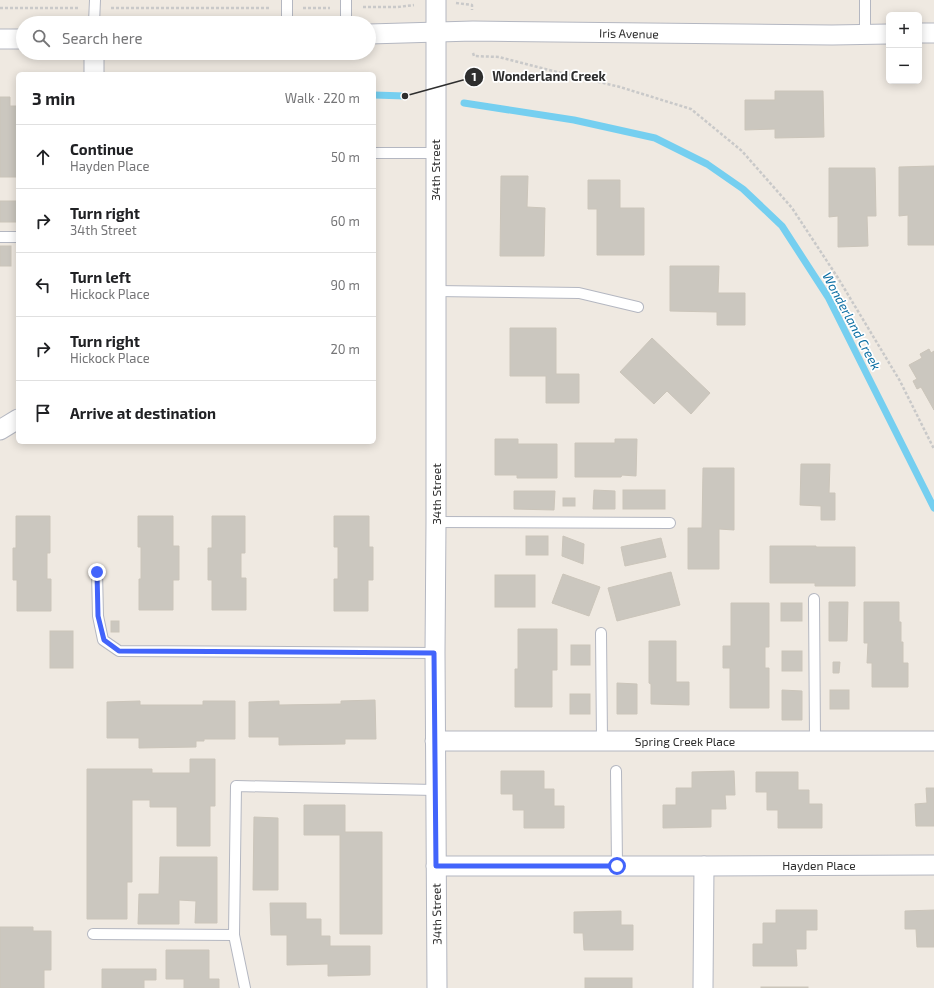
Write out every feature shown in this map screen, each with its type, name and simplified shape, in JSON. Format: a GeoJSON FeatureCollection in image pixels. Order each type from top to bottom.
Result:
{"type":"FeatureCollection","features":[{"type":"Feature","properties":{"kind":"street","name":"34th Street"},"geometry":{"type":"LineString","coordinates":[[436,1],[436,522],[434,653],[437,988]]}},
{"type":"Feature","properties":{"kind":"street","name":"Iris Avenue"},"geometry":{"type":"LineString","coordinates":[[376,34],[473,31],[886,34]]}},
{"type":"Feature","properties":{"kind":"street"},"geometry":{"type":"LineString","coordinates":[[922,34],[934,33]]}},
{"type":"Feature","properties":{"kind":"street"},"geometry":{"type":"LineString","coordinates":[[0,39],[16,39]]}},
{"type":"Feature","properties":{"kind":"street"},"geometry":{"type":"LineString","coordinates":[[94,60],[94,72]]}},
{"type":"Feature","properties":{"kind":"street"},"geometry":{"type":"LineString","coordinates":[[0,430],[16,420]]}},
{"type":"Feature","properties":{"kind":"street","name":"Spring Creek Place"},"geometry":{"type":"LineString","coordinates":[[435,741],[934,741]]}},
{"type":"Feature","properties":{"kind":"street","name":"Hayden Place"},"geometry":{"type":"LineString","coordinates":[[436,866],[934,865]]}},
{"type":"Feature","properties":{"kind":"street"},"geometry":{"type":"LineString","coordinates":[[703,988],[704,866]]}},
{"type":"Feature","properties":{"kind":"lane"},"geometry":{"type":"LineString","coordinates":[[865,0],[865,35]]}},
{"type":"Feature","properties":{"kind":"lane"},"geometry":{"type":"LineString","coordinates":[[94,16],[95,4]]}},
{"type":"Feature","properties":{"kind":"lane"},"geometry":{"type":"LineString","coordinates":[[288,4],[288,16]]}},
{"type":"Feature","properties":{"kind":"lane"},"geometry":{"type":"LineString","coordinates":[[346,4],[346,16]]}},
{"type":"Feature","properties":{"kind":"lane"},"geometry":{"type":"LineString","coordinates":[[376,154],[435,153]]}},
{"type":"Feature","properties":{"kind":"lane"},"geometry":{"type":"LineString","coordinates":[[0,236],[16,237]]}},
{"type":"Feature","properties":{"kind":"lane"},"geometry":{"type":"LineString","coordinates":[[436,291],[578,293],[638,307]]}},
{"type":"Feature","properties":{"kind":"lane"},"geometry":{"type":"LineString","coordinates":[[436,522],[670,523]]}},
{"type":"Feature","properties":{"kind":"lane"},"geometry":{"type":"LineString","coordinates":[[97,572],[98,616],[104,640],[119,651],[434,653]]}},
{"type":"Feature","properties":{"kind":"lane"},"geometry":{"type":"LineString","coordinates":[[814,599],[815,741]]}},
{"type":"Feature","properties":{"kind":"lane"},"geometry":{"type":"LineString","coordinates":[[601,633],[602,741]]}},
{"type":"Feature","properties":{"kind":"lane"},"geometry":{"type":"LineString","coordinates":[[616,771],[617,866]]}},
{"type":"Feature","properties":{"kind":"lane"},"geometry":{"type":"LineString","coordinates":[[245,988],[234,935],[236,786],[435,790]]}},
{"type":"Feature","properties":{"kind":"lane"},"geometry":{"type":"LineString","coordinates":[[93,934],[234,935]]}},
{"type":"Feature","properties":{"kind":"path"},"geometry":{"type":"LineString","coordinates":[[0,8],[95,4],[346,4],[398,7],[436,1],[472,5],[474,56],[499,57],[620,87],[691,109],[742,151],[792,208],[838,278],[900,381],[934,449]]}},
{"type":"Feature","properties":{"kind":"building"},"geometry":{"type":"Polygon","coordinates":[[[775,91],[823,91],[824,137],[775,138],[775,129],[745,130],[745,100],[775,100],[775,91]]]}},
{"type":"Feature","properties":{"kind":"building"},"geometry":{"type":"Polygon","coordinates":[[[0,97],[10,97],[10,106],[16,106],[16,177],[0,177],[0,97]]]}},
{"type":"Feature","properties":{"kind":"building"},"geometry":{"type":"Polygon","coordinates":[[[934,166],[934,245],[908,245],[908,215],[899,216],[899,167],[934,166]]]}},
{"type":"Feature","properties":{"kind":"building"},"geometry":{"type":"Polygon","coordinates":[[[829,168],[875,168],[876,216],[867,216],[868,246],[838,247],[838,216],[829,217],[829,168]]]}},
{"type":"Feature","properties":{"kind":"building"},"geometry":{"type":"Polygon","coordinates":[[[501,176],[528,176],[527,207],[545,208],[544,256],[500,256],[501,176]]]}},
{"type":"Feature","properties":{"kind":"building"},"geometry":{"type":"Polygon","coordinates":[[[588,180],[620,180],[620,208],[644,208],[644,255],[597,255],[597,209],[588,209],[588,180]]]}},
{"type":"Feature","properties":{"kind":"building"},"geometry":{"type":"Polygon","coordinates":[[[0,201],[16,201],[16,222],[0,222],[0,201]]]}},
{"type":"Feature","properties":{"kind":"building"},"geometry":{"type":"Polygon","coordinates":[[[0,246],[11,246],[11,266],[0,266],[0,246]]]}},
{"type":"Feature","properties":{"kind":"building"},"geometry":{"type":"Polygon","coordinates":[[[670,266],[719,266],[718,293],[745,293],[745,325],[717,325],[717,312],[670,311],[670,266]]]}},
{"type":"Feature","properties":{"kind":"building"},"geometry":{"type":"Polygon","coordinates":[[[510,328],[556,328],[556,374],[579,374],[579,403],[546,403],[546,376],[510,376],[510,328]]]}},
{"type":"Feature","properties":{"kind":"building"},"geometry":{"type":"Polygon","coordinates":[[[652,338],[710,393],[691,414],[667,391],[654,404],[620,372],[652,338]]]}},
{"type":"Feature","properties":{"kind":"building"},"geometry":{"type":"Polygon","coordinates":[[[929,349],[931,353],[934,351],[934,410],[921,387],[917,389],[913,381],[917,379],[909,365],[922,358],[920,354],[929,349]]]}},
{"type":"Feature","properties":{"kind":"building"},"geometry":{"type":"Polygon","coordinates":[[[495,439],[518,439],[518,444],[557,444],[557,478],[517,478],[517,475],[495,475],[495,439]]]}},
{"type":"Feature","properties":{"kind":"building"},"geometry":{"type":"Polygon","coordinates":[[[615,439],[637,439],[636,476],[622,475],[621,477],[575,477],[575,443],[615,443],[615,439]]]}},
{"type":"Feature","properties":{"kind":"building"},"geometry":{"type":"Polygon","coordinates":[[[801,464],[830,464],[829,493],[835,493],[835,520],[821,520],[821,506],[800,505],[801,464]]]}},
{"type":"Feature","properties":{"kind":"building"},"geometry":{"type":"Polygon","coordinates":[[[703,468],[734,468],[734,530],[719,529],[719,569],[688,569],[688,528],[702,528],[703,468]]]}},
{"type":"Feature","properties":{"kind":"building"},"geometry":{"type":"Polygon","coordinates":[[[594,490],[615,491],[615,509],[593,509],[594,490]]]}},
{"type":"Feature","properties":{"kind":"building"},"geometry":{"type":"Polygon","coordinates":[[[623,490],[665,490],[665,509],[623,509],[623,490]]]}},
{"type":"Feature","properties":{"kind":"building"},"geometry":{"type":"Polygon","coordinates":[[[514,491],[555,491],[554,510],[514,509],[514,491]]]}},
{"type":"Feature","properties":{"kind":"building"},"geometry":{"type":"Polygon","coordinates":[[[563,498],[575,498],[575,506],[563,506],[563,498]]]}},
{"type":"Feature","properties":{"kind":"building"},"geometry":{"type":"Polygon","coordinates":[[[16,516],[50,516],[50,553],[47,553],[47,579],[51,579],[51,611],[17,611],[17,580],[13,580],[13,548],[16,548],[16,516]]]}},
{"type":"Feature","properties":{"kind":"building"},"geometry":{"type":"Polygon","coordinates":[[[138,516],[173,516],[173,546],[179,546],[179,580],[173,580],[173,610],[139,610],[141,547],[138,547],[138,516]]]}},
{"type":"Feature","properties":{"kind":"building"},"geometry":{"type":"Polygon","coordinates":[[[212,516],[245,516],[245,553],[241,553],[241,578],[246,578],[246,610],[212,610],[212,580],[208,580],[208,548],[212,548],[212,516]]]}},
{"type":"Feature","properties":{"kind":"building"},"geometry":{"type":"Polygon","coordinates":[[[334,516],[369,516],[369,547],[373,547],[373,580],[368,580],[368,611],[334,611],[334,579],[338,579],[338,547],[334,547],[334,516]]]}},
{"type":"Feature","properties":{"kind":"building"},"geometry":{"type":"Polygon","coordinates":[[[526,536],[548,536],[548,555],[526,555],[526,536]]]}},
{"type":"Feature","properties":{"kind":"building"},"geometry":{"type":"Polygon","coordinates":[[[563,536],[584,544],[583,564],[562,556],[563,536]]]}},
{"type":"Feature","properties":{"kind":"building"},"geometry":{"type":"Polygon","coordinates":[[[661,538],[666,557],[625,566],[621,547],[661,538]]]}},
{"type":"Feature","properties":{"kind":"building"},"geometry":{"type":"Polygon","coordinates":[[[770,546],[855,547],[855,586],[815,586],[815,583],[770,583],[770,546]]]}},
{"type":"Feature","properties":{"kind":"building"},"geometry":{"type":"Polygon","coordinates":[[[671,572],[680,605],[617,621],[608,588],[671,572]]]}},
{"type":"Feature","properties":{"kind":"building"},"geometry":{"type":"Polygon","coordinates":[[[563,574],[600,587],[589,616],[552,603],[563,574]]]}},
{"type":"Feature","properties":{"kind":"building"},"geometry":{"type":"Polygon","coordinates":[[[495,575],[535,575],[535,607],[495,607],[495,575]]]}},
{"type":"Feature","properties":{"kind":"building"},"geometry":{"type":"Polygon","coordinates":[[[829,602],[848,602],[847,641],[829,641],[829,602]]]}},
{"type":"Feature","properties":{"kind":"building"},"geometry":{"type":"Polygon","coordinates":[[[864,602],[899,602],[901,642],[903,642],[903,663],[908,663],[908,687],[872,687],[872,663],[867,663],[868,643],[864,643],[864,602]]]}},
{"type":"Feature","properties":{"kind":"building"},"geometry":{"type":"Polygon","coordinates":[[[731,603],[769,603],[769,647],[765,647],[765,668],[769,668],[769,708],[730,708],[730,668],[723,668],[723,646],[731,646],[731,603]]]}},
{"type":"Feature","properties":{"kind":"building"},"geometry":{"type":"Polygon","coordinates":[[[781,603],[802,603],[802,621],[781,621],[781,603]]]}},
{"type":"Feature","properties":{"kind":"building"},"geometry":{"type":"Polygon","coordinates":[[[111,621],[119,621],[119,632],[111,632],[111,621]]]}},
{"type":"Feature","properties":{"kind":"building"},"geometry":{"type":"Polygon","coordinates":[[[518,629],[557,629],[557,670],[552,670],[552,707],[515,707],[515,669],[518,669],[518,629]]]}},
{"type":"Feature","properties":{"kind":"building"},"geometry":{"type":"Polygon","coordinates":[[[50,631],[73,631],[73,668],[50,668],[50,631]]]}},
{"type":"Feature","properties":{"kind":"building"},"geometry":{"type":"Polygon","coordinates":[[[649,641],[676,641],[676,682],[689,682],[689,705],[651,704],[651,684],[649,683],[649,641]]]}},
{"type":"Feature","properties":{"kind":"building"},"geometry":{"type":"Polygon","coordinates":[[[571,645],[590,645],[590,665],[571,665],[571,645]]]}},
{"type":"Feature","properties":{"kind":"building"},"geometry":{"type":"Polygon","coordinates":[[[782,651],[802,651],[802,671],[782,671],[782,651]]]}},
{"type":"Feature","properties":{"kind":"building"},"geometry":{"type":"Polygon","coordinates":[[[833,662],[840,662],[839,673],[833,673],[833,662]]]}},
{"type":"Feature","properties":{"kind":"building"},"geometry":{"type":"Polygon","coordinates":[[[617,683],[637,684],[637,714],[617,714],[617,683]]]}},
{"type":"Feature","properties":{"kind":"building"},"geometry":{"type":"Polygon","coordinates":[[[782,690],[802,691],[802,720],[782,720],[782,690]]]}},
{"type":"Feature","properties":{"kind":"building"},"geometry":{"type":"Polygon","coordinates":[[[830,690],[849,690],[849,709],[830,709],[830,690]]]}},
{"type":"Feature","properties":{"kind":"building"},"geometry":{"type":"Polygon","coordinates":[[[570,694],[590,694],[590,714],[570,714],[570,694]]]}},
{"type":"Feature","properties":{"kind":"building"},"geometry":{"type":"Polygon","coordinates":[[[375,700],[376,739],[345,739],[345,744],[279,745],[279,737],[249,737],[249,702],[279,701],[279,705],[341,704],[341,701],[375,700]]]}},
{"type":"Feature","properties":{"kind":"building"},"geometry":{"type":"Polygon","coordinates":[[[140,701],[140,705],[203,705],[203,701],[235,701],[235,739],[204,739],[204,741],[196,741],[196,747],[139,748],[139,738],[107,738],[107,702],[140,701]]]}},
{"type":"Feature","properties":{"kind":"building"},"geometry":{"type":"Polygon","coordinates":[[[190,759],[215,759],[215,806],[210,806],[210,846],[177,846],[177,807],[150,807],[150,800],[132,800],[132,882],[127,882],[127,919],[87,919],[87,769],[152,769],[152,773],[190,773],[190,759]]]}},
{"type":"Feature","properties":{"kind":"building"},"geometry":{"type":"Polygon","coordinates":[[[501,771],[544,771],[544,789],[554,789],[554,806],[564,806],[564,828],[524,828],[524,810],[513,810],[513,794],[501,794],[501,771]]]}},
{"type":"Feature","properties":{"kind":"building"},"geometry":{"type":"Polygon","coordinates":[[[734,771],[735,795],[725,795],[726,809],[711,809],[711,827],[663,828],[663,805],[676,805],[676,788],[692,788],[692,772],[734,771]]]}},
{"type":"Feature","properties":{"kind":"building"},"geometry":{"type":"Polygon","coordinates":[[[756,772],[798,772],[798,790],[809,790],[809,804],[822,804],[822,828],[778,828],[778,810],[767,810],[767,792],[756,792],[756,772]]]}},
{"type":"Feature","properties":{"kind":"building"},"geometry":{"type":"Polygon","coordinates":[[[926,788],[934,788],[934,826],[916,826],[915,804],[927,803],[926,788]]]}},
{"type":"Feature","properties":{"kind":"building"},"geometry":{"type":"Polygon","coordinates":[[[304,805],[345,805],[345,832],[382,832],[382,934],[340,934],[340,835],[304,835],[304,805]]]}},
{"type":"Feature","properties":{"kind":"building"},"geometry":{"type":"Polygon","coordinates":[[[254,817],[278,818],[278,890],[253,890],[254,817]]]}},
{"type":"Feature","properties":{"kind":"building"},"geometry":{"type":"Polygon","coordinates":[[[160,857],[217,857],[217,923],[195,923],[196,901],[179,900],[179,924],[138,924],[139,894],[159,894],[160,857]]]}},
{"type":"Feature","properties":{"kind":"building"},"geometry":{"type":"Polygon","coordinates":[[[270,903],[306,903],[306,919],[321,919],[321,936],[330,936],[330,946],[370,946],[370,975],[328,976],[328,964],[287,965],[287,935],[271,935],[270,903]]]}},
{"type":"Feature","properties":{"kind":"building"},"geometry":{"type":"Polygon","coordinates":[[[776,910],[817,910],[817,930],[806,930],[806,949],[796,949],[797,966],[753,966],[753,944],[763,944],[763,923],[776,923],[776,910]]]}},
{"type":"Feature","properties":{"kind":"building"},"geometry":{"type":"Polygon","coordinates":[[[934,910],[934,947],[917,947],[916,929],[905,929],[905,911],[934,910]]]}},
{"type":"Feature","properties":{"kind":"building"},"geometry":{"type":"Polygon","coordinates":[[[621,911],[621,925],[633,925],[633,950],[584,950],[583,933],[574,933],[574,912],[621,911]]]}},
{"type":"Feature","properties":{"kind":"building"},"geometry":{"type":"Polygon","coordinates":[[[0,927],[33,927],[33,931],[51,931],[51,970],[44,970],[44,988],[0,988],[0,927]]]}},
{"type":"Feature","properties":{"kind":"building"},"geometry":{"type":"Polygon","coordinates":[[[166,950],[209,950],[209,979],[219,979],[219,988],[184,988],[184,979],[166,979],[166,950]]]}},
{"type":"Feature","properties":{"kind":"building"},"geometry":{"type":"Polygon","coordinates":[[[102,969],[156,969],[156,980],[144,980],[144,988],[102,988],[102,969]]]}},
{"type":"Feature","properties":{"kind":"building"},"geometry":{"type":"Polygon","coordinates":[[[585,978],[632,978],[632,988],[585,988],[585,978]]]}},
{"type":"Feature","properties":{"kind":"building"},"geometry":{"type":"Polygon","coordinates":[[[808,987],[808,988],[761,988],[808,987]]]}},
{"type":"Feature","properties":{"kind":"waterway","name":"Wonderland Creek"},"geometry":{"type":"LineString","coordinates":[[376,95],[405,96]]}},
{"type":"Feature","properties":{"kind":"waterway","name":"Wonderland Creek"},"geometry":{"type":"LineString","coordinates":[[464,103],[574,120],[655,138],[707,164],[743,189],[782,226],[828,297],[934,508]]}},
{"type":"Feature","properties":{"kind":"place","name":"Wonderland Creek"},"geometry":{"type":"Point","coordinates":[405,96]}},
{"type":"Feature","properties":{"kind":"route"},"geometry":{"type":"LineString","coordinates":[[97,572],[98,616],[104,640],[119,651],[434,653],[436,866],[617,866]]}}]}
